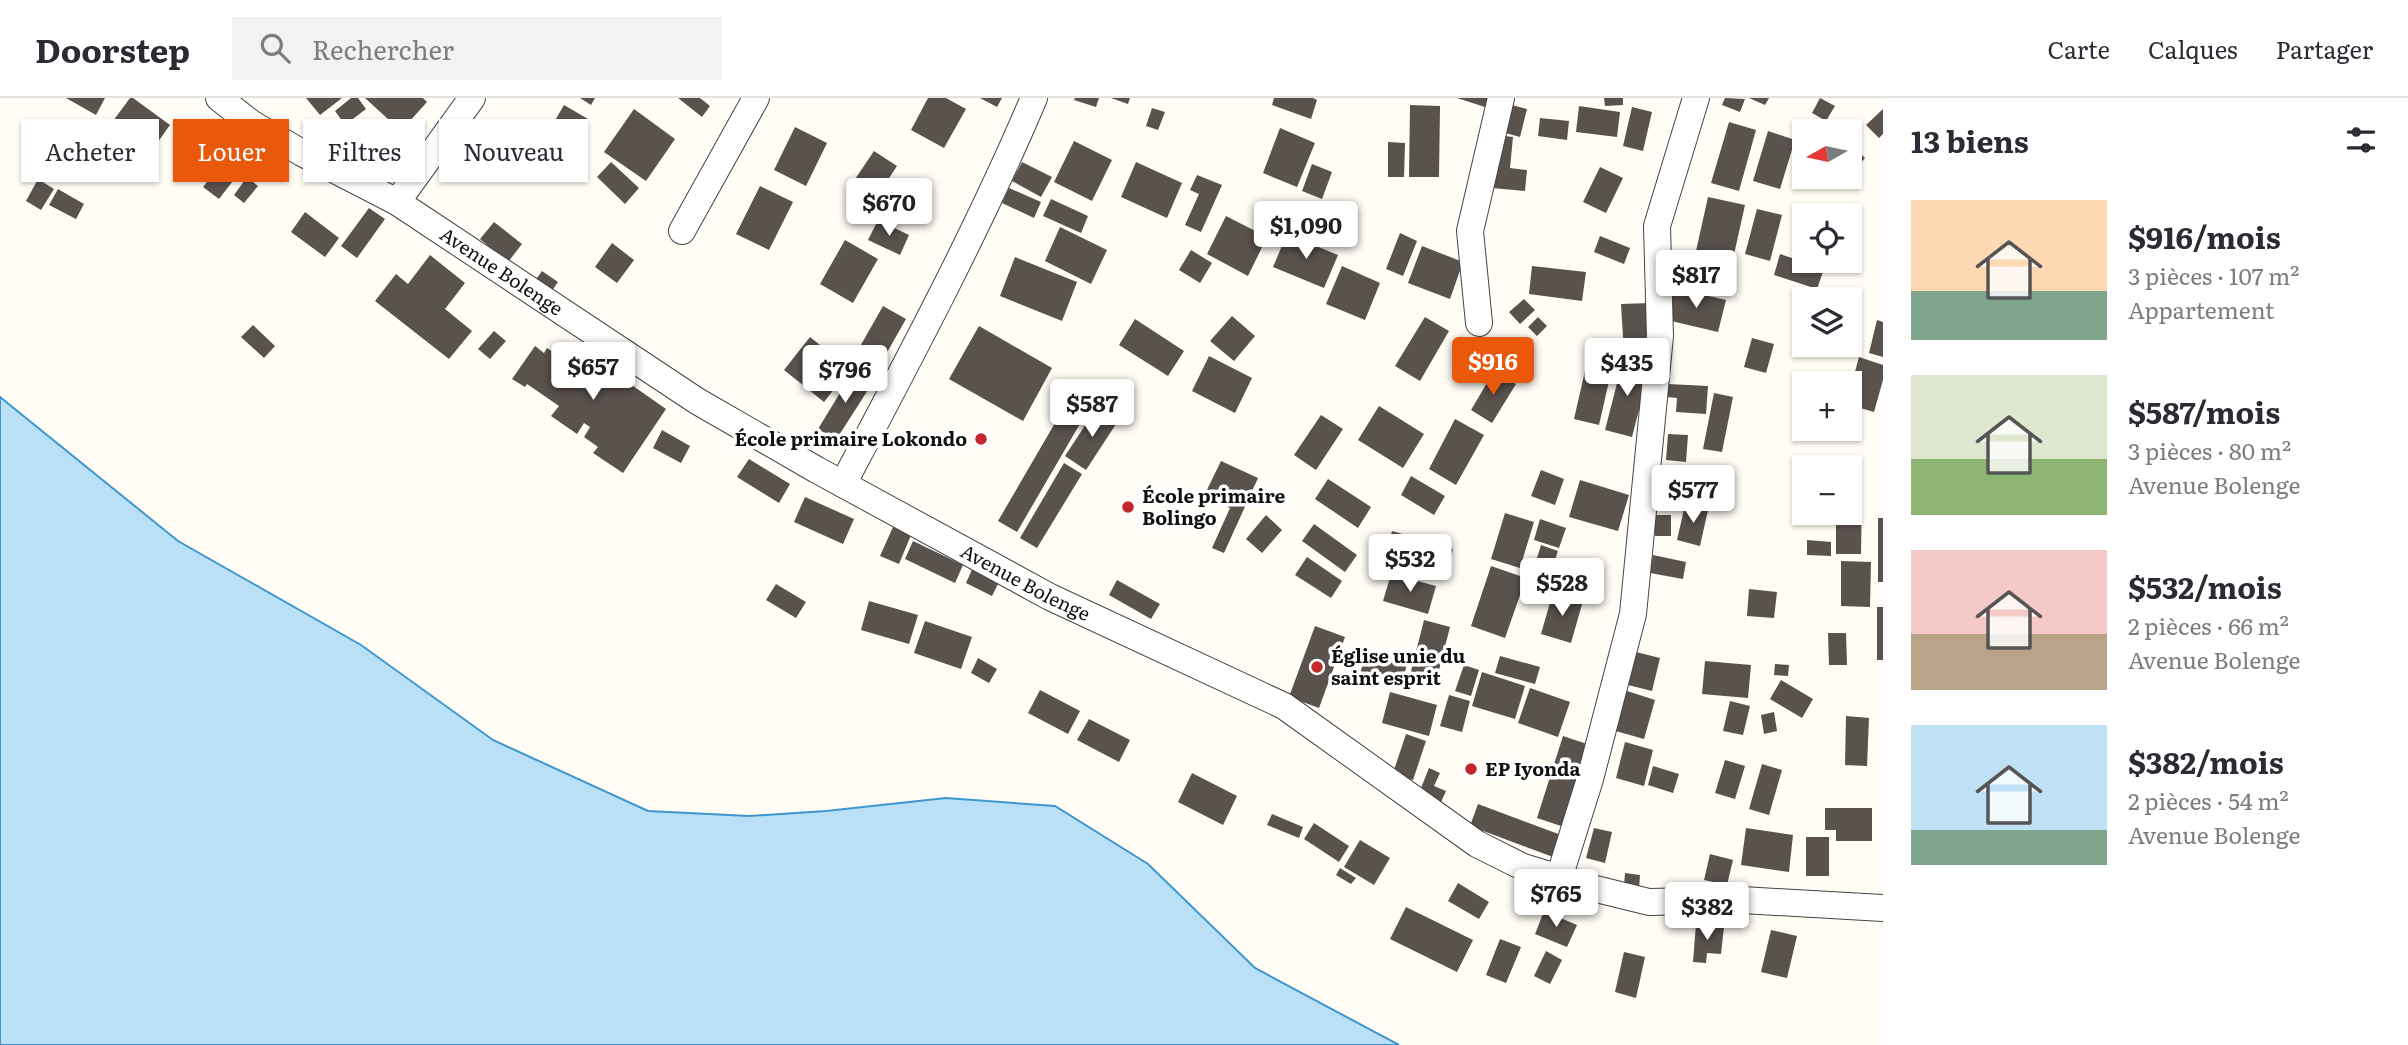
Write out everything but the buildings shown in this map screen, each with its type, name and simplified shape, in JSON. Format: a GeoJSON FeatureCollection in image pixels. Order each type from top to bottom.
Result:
{"type":"FeatureCollection","features":[{"type":"Feature","properties":{"kind":"street","name":"Avenue Bolenge"},"geometry":{"type":"LineString","coordinates":[[219,98],[251,123],[302,153],[397,202],[696,401],[1050,597],[1284,706],[1477,845],[1523,867],[1649,902],[1742,900],[1883,908]]}},
{"type":"Feature","properties":{"kind":"street"},"geometry":{"type":"LineString","coordinates":[[397,202],[472,98]]}},
{"type":"Feature","properties":{"kind":"street"},"geometry":{"type":"LineString","coordinates":[[682,231],[755,98]]}},
{"type":"Feature","properties":{"kind":"street"},"geometry":{"type":"LineString","coordinates":[[843,484],[992,196],[1034,98]]}},
{"type":"Feature","properties":{"kind":"street"},"geometry":{"type":"LineString","coordinates":[[1479,323],[1470,231],[1501,98]]}},
{"type":"Feature","properties":{"kind":"street"},"geometry":{"type":"LineString","coordinates":[[1559,878],[1590,779],[1633,614],[1660,336],[1657,226],[1696,98]]}},
{"type":"Feature","properties":{"kind":"water"},"geometry":{"type":"Polygon","coordinates":[[[0,397],[178,541],[361,645],[493,740],[648,811],[749,816],[946,798],[1055,806],[1148,864],[1255,968],[1399,1045],[0,1045],[0,397]]]}},
{"type":"Feature","properties":{"kind":"place","name":"École primaire Lokondo"},"geometry":{"type":"Point","coordinates":[981,439]}},
{"type":"Feature","properties":{"kind":"place","name":"École primaire Bolingo"},"geometry":{"type":"Point","coordinates":[1128,507]}},
{"type":"Feature","properties":{"kind":"place","name":"Église unie du saint esprit"},"geometry":{"type":"Point","coordinates":[1317,667]}},
{"type":"Feature","properties":{"kind":"place","name":"EP Iyonda"},"geometry":{"type":"Point","coordinates":[1471,769]}}]}
